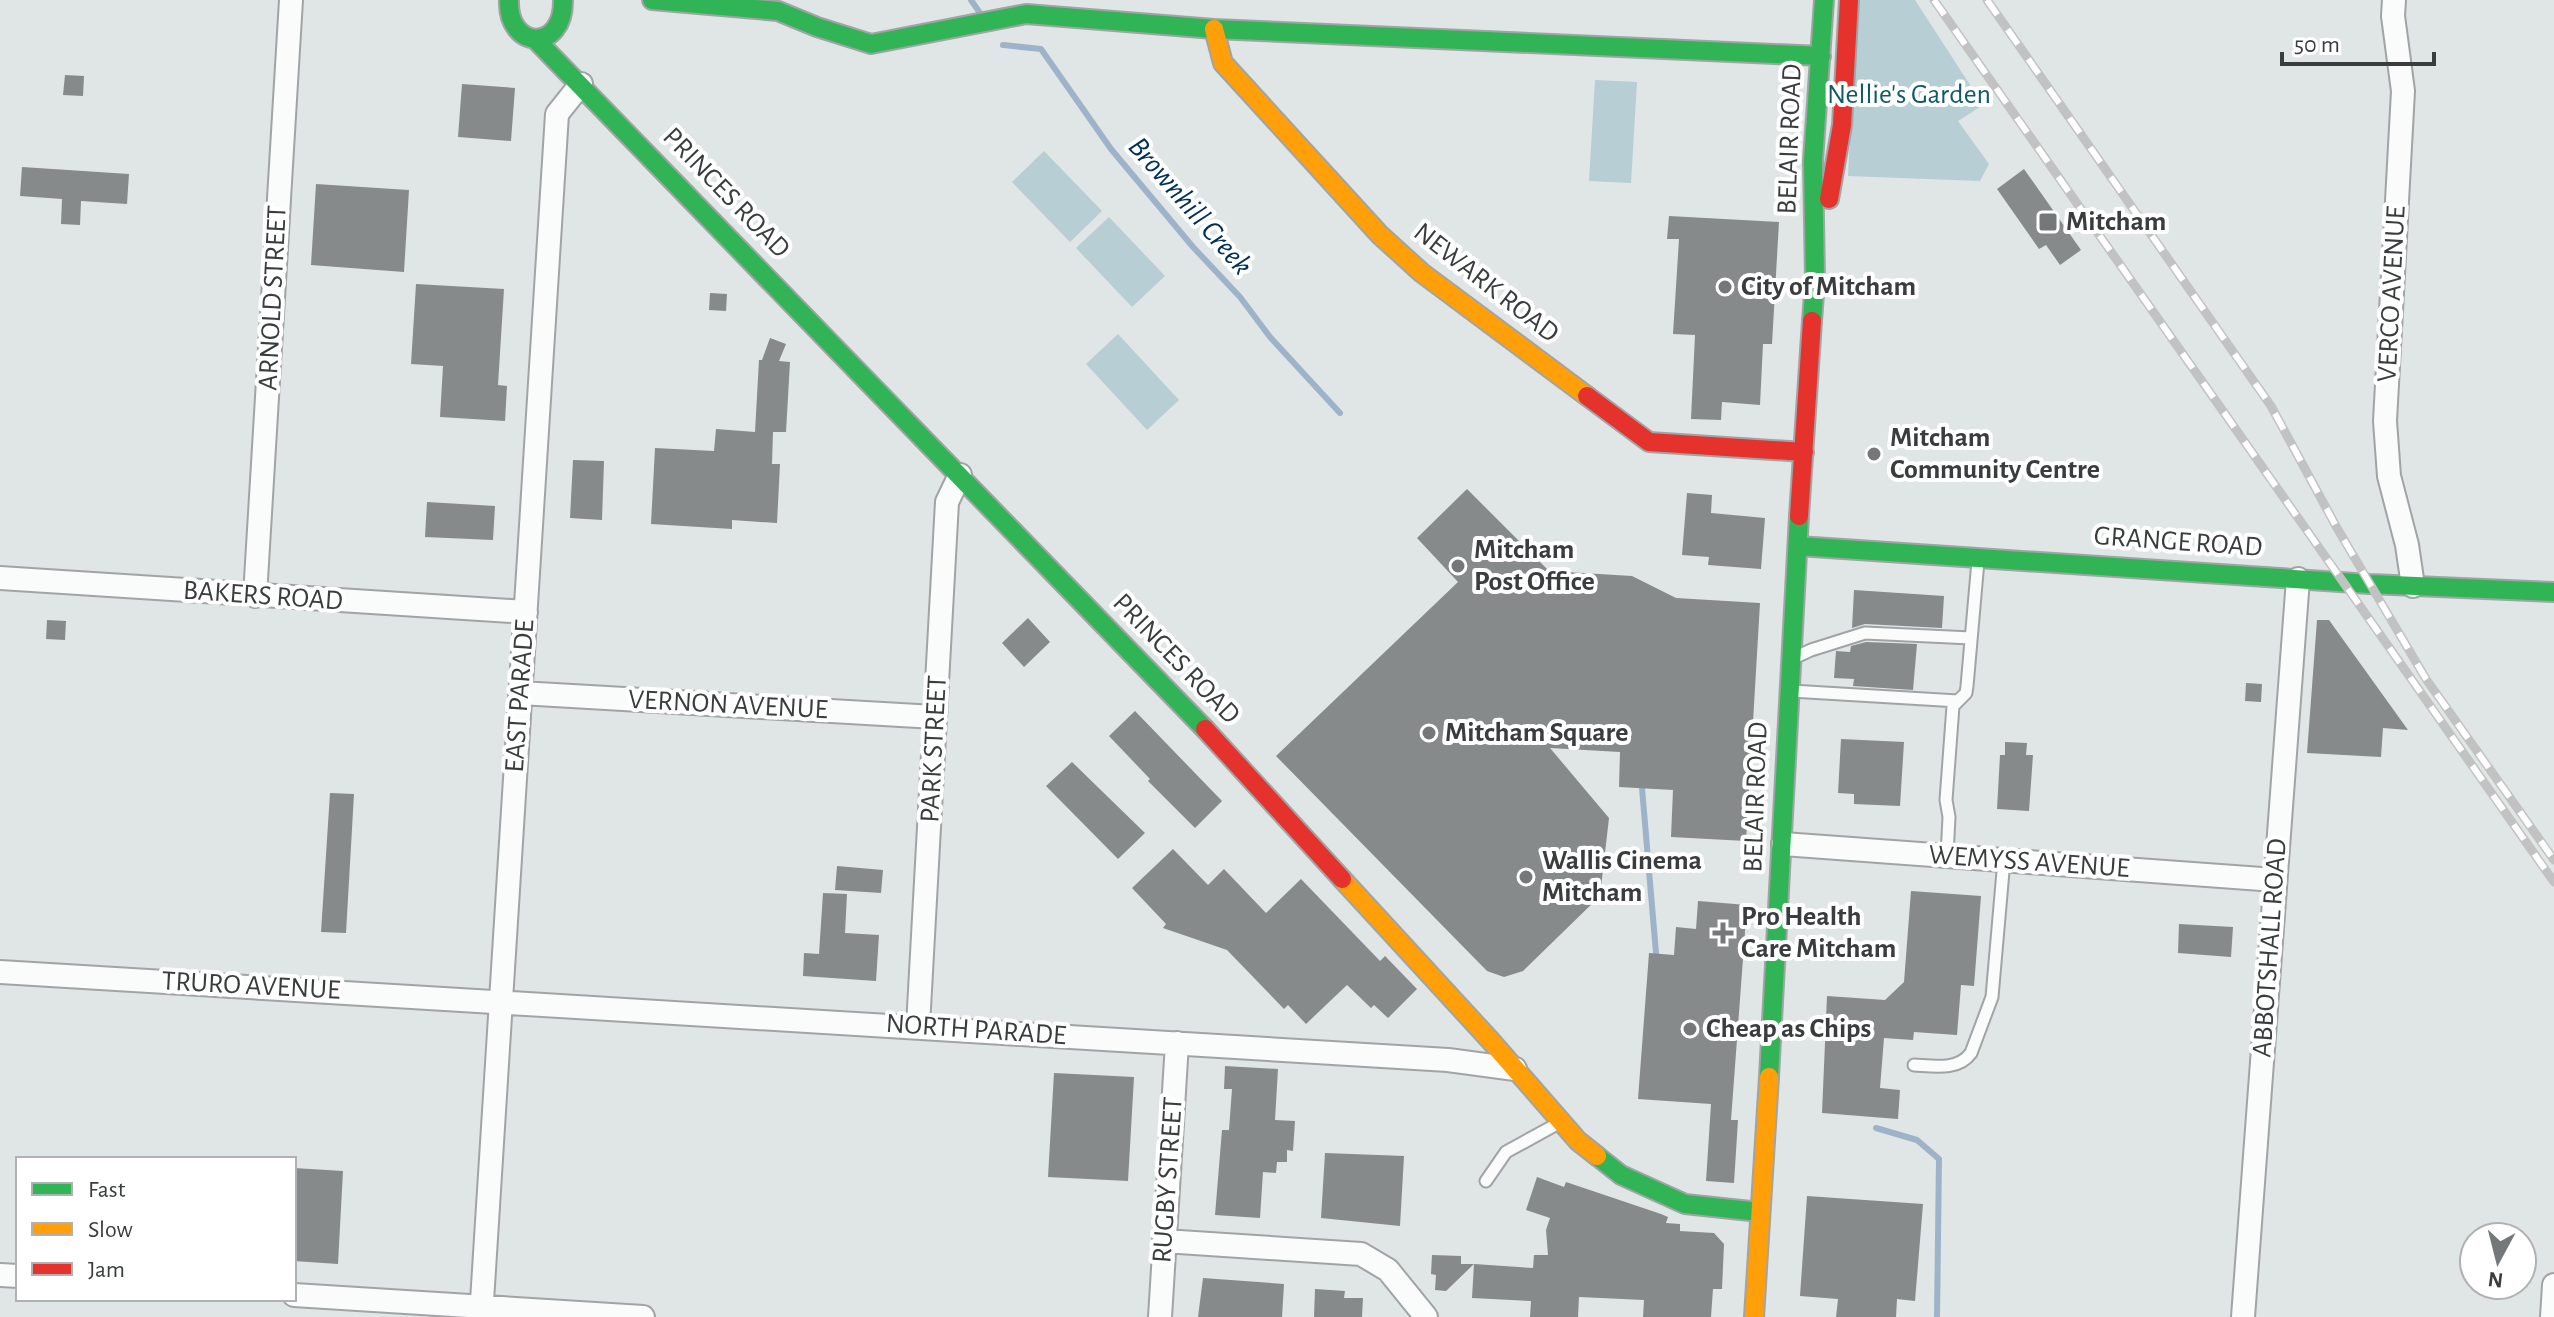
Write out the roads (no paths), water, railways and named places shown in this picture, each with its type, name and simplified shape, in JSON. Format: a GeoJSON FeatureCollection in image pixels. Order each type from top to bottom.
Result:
{"type":"FeatureCollection","features":[{"type":"Feature","properties":{"kind":"street","name":"ARNOLD STREET"},"geometry":{"type":"LineString","coordinates":[[255,596],[291,0]]}},
{"type":"Feature","properties":{"kind":"street"},"geometry":{"type":"LineString","coordinates":[[535,39],[550,36],[558,30],[565,11],[564,0],[574,0]]}},
{"type":"Feature","properties":{"kind":"street"},"geometry":{"type":"LineString","coordinates":[[652,0],[778,11],[871,44],[970,25],[1020,11],[1214,29],[1821,56]]}},
{"type":"Feature","properties":{"kind":"street","name":"BELAIR ROAD"},"geometry":{"type":"LineString","coordinates":[[1754,1317],[1783,844],[1788,691],[1815,280],[1813,161],[1824,0]]}},
{"type":"Feature","properties":{"kind":"street","name":"BELAIR ROAD"},"geometry":{"type":"LineString","coordinates":[[1815,280],[1842,125],[1849,0]]}},
{"type":"Feature","properties":{"kind":"street","name":"VERCO AVENUE"},"geometry":{"type":"LineString","coordinates":[[2394,0],[2393,16],[2403,91],[2385,421],[2389,476],[2407,545],[2413,586]]}},
{"type":"Feature","properties":{"kind":"street","name":"PRINCES ROAD"},"geometry":{"type":"LineString","coordinates":[[508,1],[513,28],[523,36],[535,39],[581,84],[1184,706],[1472,1020],[1578,1141],[1621,1175],[1685,1204],[1760,1212]]}},
{"type":"Feature","properties":{"kind":"street","name":"NEWARK ROAD"},"geometry":{"type":"LineString","coordinates":[[1214,29],[1223,63],[1380,235],[1422,273],[1649,442],[1804,452]]}},
{"type":"Feature","properties":{"kind":"street","name":"PRINCES ROAD"},"geometry":{"type":"LineString","coordinates":[[558,30],[581,84]]}},
{"type":"Feature","properties":{"kind":"street","name":"EAST PARADE"},"geometry":{"type":"LineString","coordinates":[[482,1312],[557,114],[581,84]]}},
{"type":"Feature","properties":{"kind":"street","name":"PARK STREET"},"geometry":{"type":"LineString","coordinates":[[918,1026],[947,499],[960,475]]}},
{"type":"Feature","properties":{"kind":"street","name":"GRANGE ROAD"},"geometry":{"type":"LineString","coordinates":[[1798,546],[2413,586],[2554,592]]}},
{"type":"Feature","properties":{"kind":"street","name":"BAKERS ROAD"},"geometry":{"type":"LineString","coordinates":[[0,578],[526,612]]}},
{"type":"Feature","properties":{"kind":"street","name":"ABBOTSHALL ROAD"},"geometry":{"type":"LineString","coordinates":[[2243,1317],[2298,579]]}},
{"type":"Feature","properties":{"kind":"street","name":"VERNON AVENUE"},"geometry":{"type":"LineString","coordinates":[[520,693],[935,717]]}},
{"type":"Feature","properties":{"kind":"street","name":"WEMYSS AVENUE"},"geometry":{"type":"LineString","coordinates":[[1783,844],[2275,880]]}},
{"type":"Feature","properties":{"kind":"street","name":"TRURO AVENUE"},"geometry":{"type":"LineString","coordinates":[[0,972],[502,1000]]}},
{"type":"Feature","properties":{"kind":"street","name":"NORTH PARADE"},"geometry":{"type":"LineString","coordinates":[[502,1000],[1451,1060],[1515,1069]]}},
{"type":"Feature","properties":{"kind":"street"},"geometry":{"type":"LineString","coordinates":[[1451,1060],[1467,1044],[1472,1020]]}},
{"type":"Feature","properties":{"kind":"street","name":"RUGBY STREET"},"geometry":{"type":"LineString","coordinates":[[1160,1317],[1177,1043]]}},
{"type":"Feature","properties":{"kind":"street"},"geometry":{"type":"LineString","coordinates":[[1164,1241],[1361,1254],[1388,1270],[1426,1317]]}},
{"type":"Feature","properties":{"kind":"street"},"geometry":{"type":"LineString","coordinates":[[2552,1317],[2554,1285]]}},
{"type":"Feature","properties":{"kind":"street"},"geometry":{"type":"LineString","coordinates":[[296,1295],[482,1312],[643,1317]]}},
{"type":"Feature","properties":{"kind":"lane"},"geometry":{"type":"LineString","coordinates":[[1947,856],[1949,817],[1946,800],[1953,706],[1966,693],[1978,556]]}},
{"type":"Feature","properties":{"kind":"lane"},"geometry":{"type":"LineString","coordinates":[[1790,660],[1865,633],[1971,638]]}},
{"type":"Feature","properties":{"kind":"lane"},"geometry":{"type":"LineString","coordinates":[[1788,691],[1958,701]]}},
{"type":"Feature","properties":{"kind":"lane"},"geometry":{"type":"LineString","coordinates":[[1914,1065],[1954,1065],[1965,1061],[1971,1053],[1992,997],[2004,860]]}},
{"type":"Feature","properties":{"kind":"lane"},"geometry":{"type":"LineString","coordinates":[[1486,1181],[1506,1152],[1561,1122]]}},
{"type":"Feature","properties":{"kind":"waterway","name":"Brownhill Creek"},"geometry":{"type":"LineString","coordinates":[[971,0],[980,13]]}},
{"type":"Feature","properties":{"kind":"waterway","name":"Brownhill Creek"},"geometry":{"type":"LineString","coordinates":[[1003,45],[1041,49],[1111,149],[1193,247],[1240,297],[1270,337],[1340,413]]}},
{"type":"Feature","properties":{"kind":"waterway","name":"Brownhill Creek"},"geometry":{"type":"LineString","coordinates":[[1642,788],[1656,953]]}},
{"type":"Feature","properties":{"kind":"waterway","name":"Brownhill Creek"},"geometry":{"type":"LineString","coordinates":[[1876,1128],[1917,1140],[1939,1159],[1937,1317]]}},
{"type":"Feature","properties":{"kind":"railway"},"geometry":{"type":"LineString","coordinates":[[1934,0],[2554,882]]}},
{"type":"Feature","properties":{"kind":"railway"},"geometry":{"type":"LineString","coordinates":[[1987,0],[2271,406],[2337,528],[2426,679],[2554,860]]}},
{"type":"Feature","properties":{"kind":"place","name":"Mitcham"},"geometry":{"type":"Point","coordinates":[2048,222]}},
{"type":"Feature","properties":{"kind":"place","name":"City of Mitcham"},"geometry":{"type":"Point","coordinates":[1725,287]}},
{"type":"Feature","properties":{"kind":"place","name":"Mitcham Community Centre"},"geometry":{"type":"Point","coordinates":[1874,454]}},
{"type":"Feature","properties":{"kind":"place","name":"Mitcham Post Office"},"geometry":{"type":"Point","coordinates":[1458,566]}},
{"type":"Feature","properties":{"kind":"place","name":"Mitcham Square"},"geometry":{"type":"Point","coordinates":[1429,733]}},
{"type":"Feature","properties":{"kind":"place","name":"Wallis Cinema Mitcham"},"geometry":{"type":"Point","coordinates":[1526,877]}},
{"type":"Feature","properties":{"kind":"place","name":"Pro Health Care Mitcham"},"geometry":{"type":"Point","coordinates":[1723,933]}},
{"type":"Feature","properties":{"kind":"place","name":"Cheap as Chips"},"geometry":{"type":"Point","coordinates":[1690,1029]}},
{"type":"Feature","properties":{"kind":"park label","name":"Nellie's Garden"},"geometry":{"type":"Point","coordinates":[1909,95]}}]}
